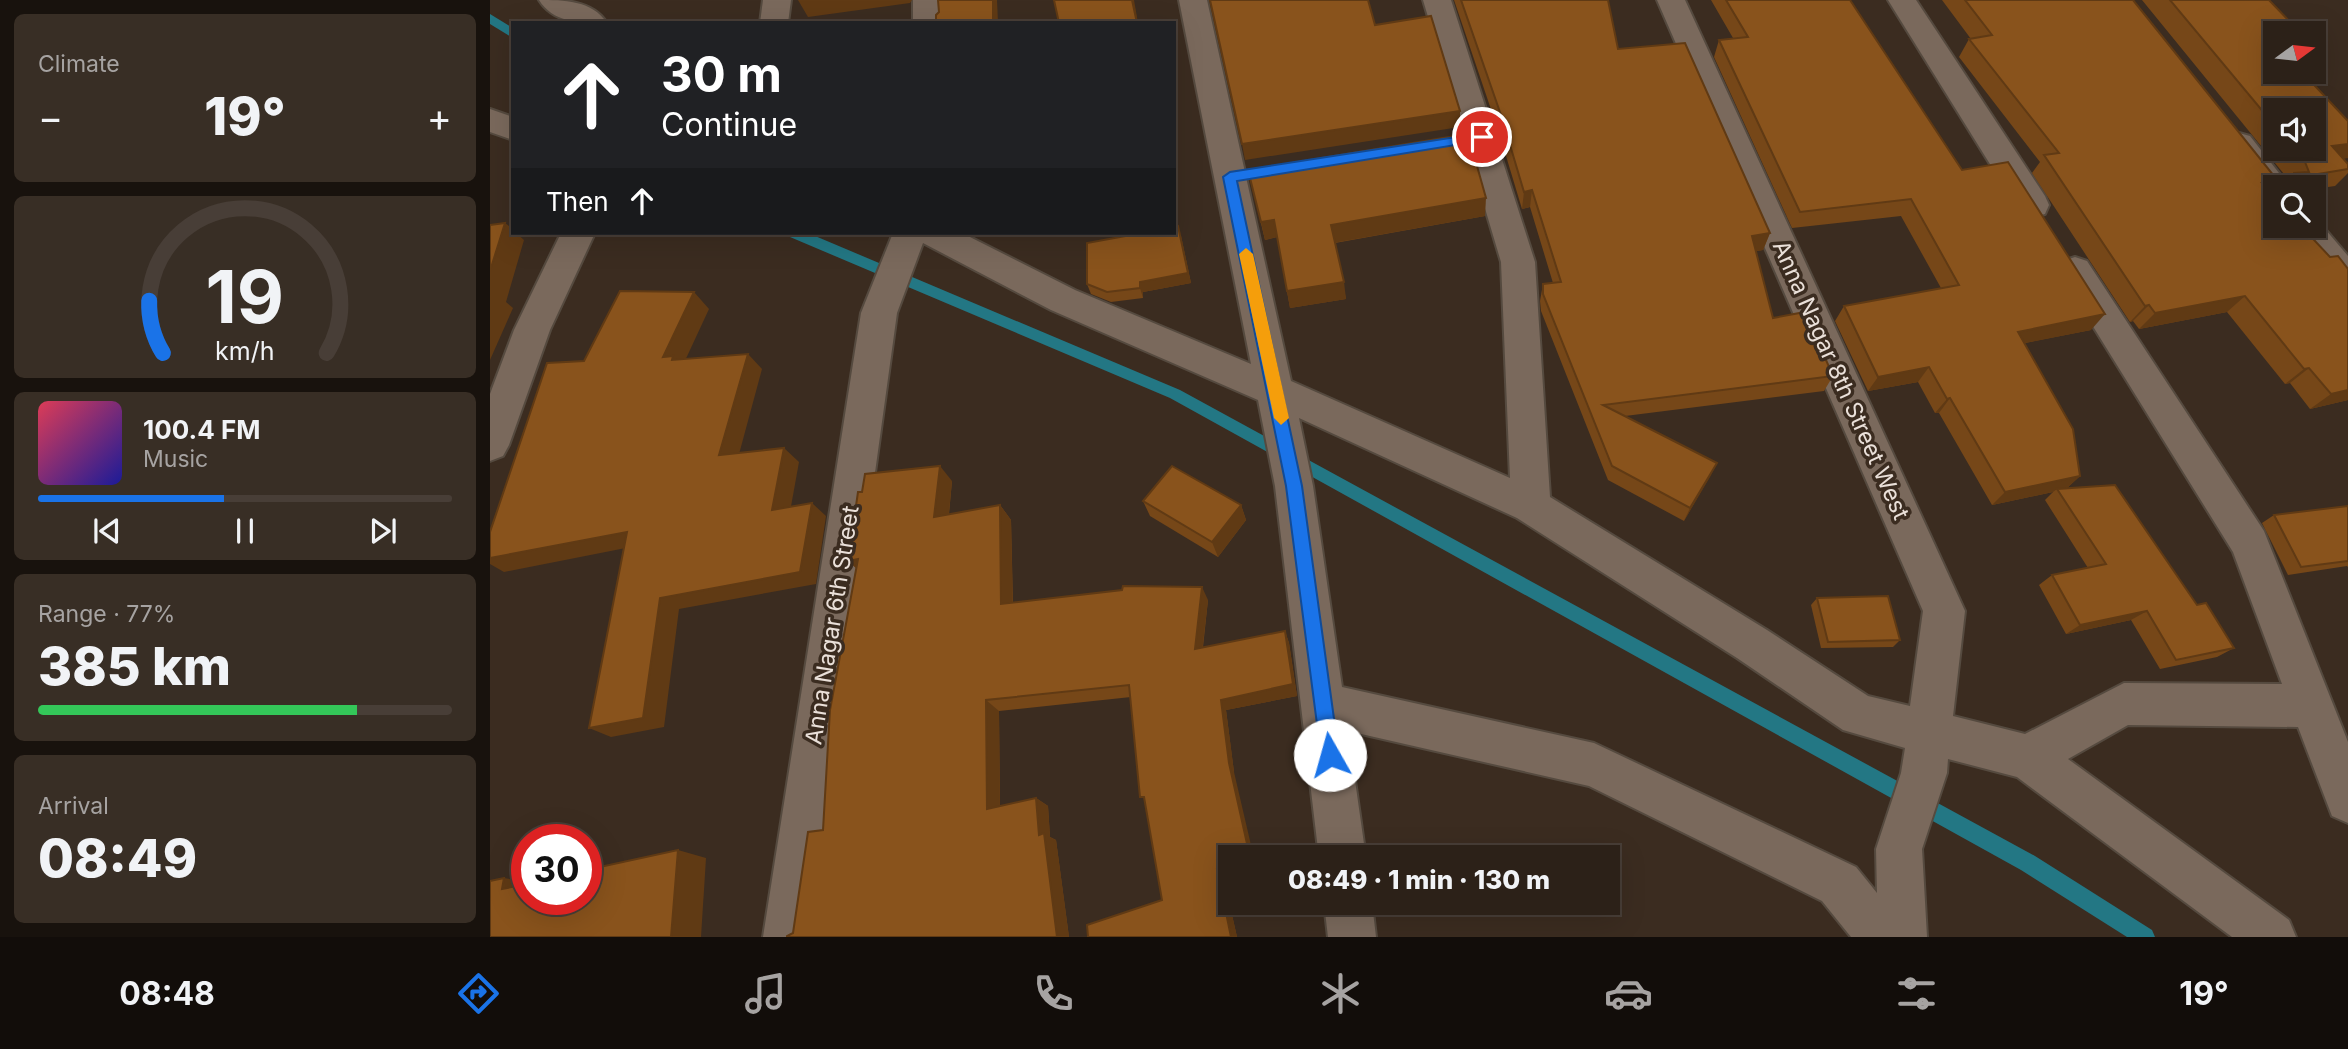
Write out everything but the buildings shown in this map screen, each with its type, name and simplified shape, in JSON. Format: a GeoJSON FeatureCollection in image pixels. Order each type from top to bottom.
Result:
{"type":"FeatureCollection","features":[{"type":"Feature","properties":{"kind":"street"},"geometry":{"type":"LineString","coordinates":[[553,0],[590,21]]}},
{"type":"Feature","properties":{"kind":"street"},"geometry":{"type":"LineString","coordinates":[[774,21],[777,0]]}},
{"type":"Feature","properties":{"kind":"street"},"geometry":{"type":"LineString","coordinates":[[927,21],[928,0]]}},
{"type":"Feature","properties":{"kind":"street"},"geometry":{"type":"LineString","coordinates":[[1193,0],[1243,175],[1294,486],[1341,845]]}},
{"type":"Feature","properties":{"kind":"street"},"geometry":{"type":"LineString","coordinates":[[1437,0],[1469,139],[1518,262],[1531,506]]}},
{"type":"Feature","properties":{"kind":"street","name":"Anna Nagar 8th Street West"},"geometry":{"type":"LineString","coordinates":[[1671,0],[1944,611],[1927,753],[1899,849],[1903,937]]}},
{"type":"Feature","properties":{"kind":"street"},"geometry":{"type":"LineString","coordinates":[[1902,0],[2250,544],[2348,800]]}},
{"type":"Feature","properties":{"kind":"street"},"geometry":{"type":"LineString","coordinates":[[490,120],[511,128]]}},
{"type":"Feature","properties":{"kind":"street"},"geometry":{"type":"LineString","coordinates":[[2225,126],[2264,175]]}},
{"type":"Feature","properties":{"kind":"street"},"geometry":{"type":"LineString","coordinates":[[490,445],[531,330],[577,235]]}},
{"type":"Feature","properties":{"kind":"street"},"geometry":{"type":"LineString","coordinates":[[2315,238],[2348,280]]}},
{"type":"Feature","properties":{"kind":"street"},"geometry":{"type":"LineString","coordinates":[[916,239],[1063,300],[1280,413],[1396,443],[1531,506],[1752,644],[1859,715],[1927,753],[2028,757],[2124,704],[2312,706]]}},
{"type":"Feature","properties":{"kind":"street","name":"Anna Nagar 6th Street"},"geometry":{"type":"LineString","coordinates":[[787,937],[880,313],[916,239]]}},
{"type":"Feature","properties":{"kind":"street"},"geometry":{"type":"LineString","coordinates":[[1324,704],[1594,765],[1839,884],[1882,937]]}},
{"type":"Feature","properties":{"kind":"street"},"geometry":{"type":"LineString","coordinates":[[2028,757],[2272,937]]}},
{"type":"Feature","properties":{"kind":"street"},"geometry":{"type":"LineString","coordinates":[[1349,915],[1352,937]]}},
{"type":"Feature","properties":{"kind":"waterway"},"geometry":{"type":"LineString","coordinates":[[490,18],[511,33]]}},
{"type":"Feature","properties":{"kind":"waterway"},"geometry":{"type":"LineString","coordinates":[[800,235],[1175,394],[2028,863],[2145,937]]}},
{"type":"Feature","properties":{"kind":"slow traffic"},"geometry":{"type":"LineString","coordinates":[[1246,254],[1281,418]]}},
{"type":"Feature","properties":{"kind":"route"},"geometry":{"type":"LineString","coordinates":[[1330,755],[1294,486],[1230,177],[1482,137]]}}]}
